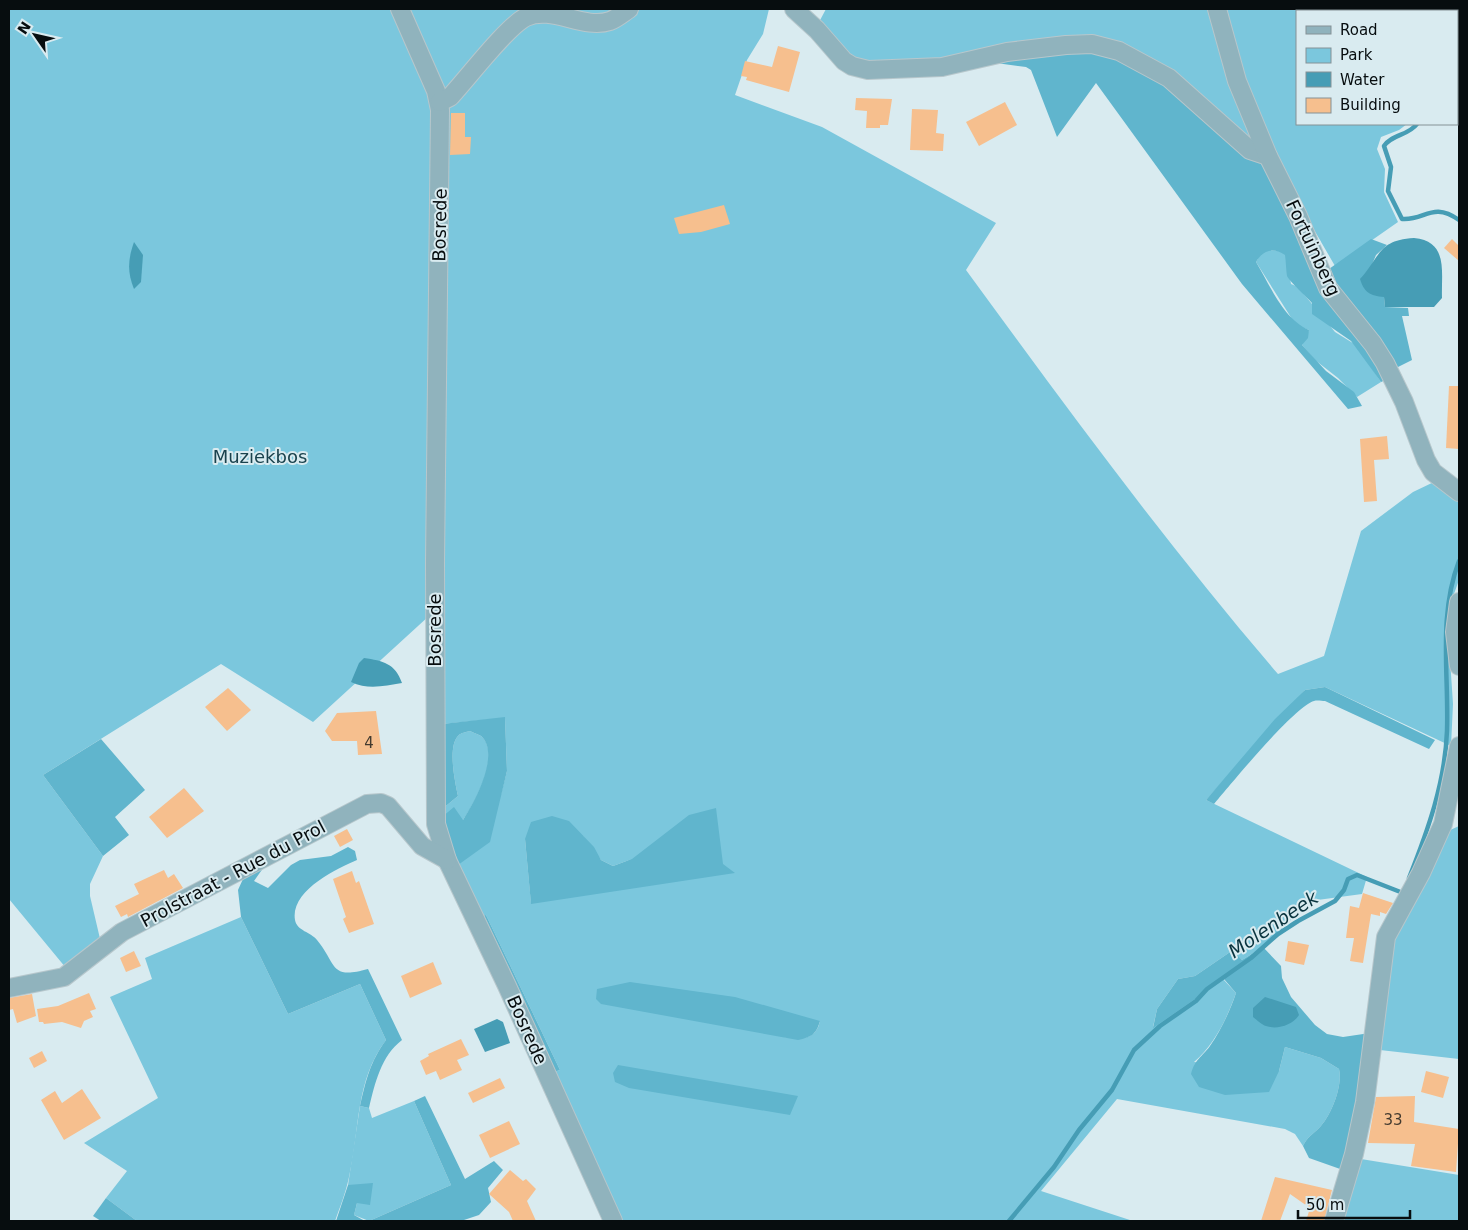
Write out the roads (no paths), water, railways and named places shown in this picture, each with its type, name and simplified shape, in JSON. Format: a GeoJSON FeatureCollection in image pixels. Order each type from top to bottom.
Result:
{"type":"FeatureCollection","features":[{"type":"Feature","properties":{"kind":"street","name":"Bosrede"},"geometry":{"type":"LineString","coordinates":[[400,9],[440,102],[436,824],[447,860],[507,986],[613,1221]]}},
{"type":"Feature","properties":{"kind":"street"},"geometry":{"type":"LineString","coordinates":[[440,102],[450,97],[497,44],[526,17],[539,14],[594,23],[610,21],[629,9]]}},
{"type":"Feature","properties":{"kind":"street"},"geometry":{"type":"LineString","coordinates":[[794,9],[817,30],[844,61],[852,66],[868,70],[942,67],[1007,52],[1066,45],[1092,44],[1119,51],[1169,78],[1250,150],[1268,156]]}},
{"type":"Feature","properties":{"kind":"street","name":"Fortuinberg"},"geometry":{"type":"LineString","coordinates":[[1217,9],[1238,81],[1268,156],[1298,216],[1328,288],[1373,344],[1385,363],[1404,402],[1426,460],[1433,472],[1459,492]]}},
{"type":"Feature","properties":{"kind":"street"},"geometry":{"type":"LineString","coordinates":[[1459,602],[1455,626],[1459,666]]}},
{"type":"Feature","properties":{"kind":"street"},"geometry":{"type":"LineString","coordinates":[[1334,1221],[1354,1154],[1365,1102],[1386,937],[1421,874],[1443,824],[1459,746]]}},
{"type":"Feature","properties":{"kind":"street","name":"Prolstraat - Rue du Prol"},"geometry":{"type":"LineString","coordinates":[[9,988],[64,977],[122,932],[374,802],[388,806],[422,846],[447,860]]}},
{"type":"Feature","properties":{"kind":"water"},"geometry":{"type":"Polygon","coordinates":[[[1414,238],[1425,240],[1433,245],[1438,252],[1442,269],[1442,298],[1434,307],[1385,307],[1384,297],[1368,293],[1360,279],[1387,246],[1402,239],[1414,238]]]}},
{"type":"Feature","properties":{"kind":"water"},"geometry":{"type":"Polygon","coordinates":[[[134,242],[143,255],[141,282],[134,289],[129,266],[134,242]]]}},
{"type":"Feature","properties":{"kind":"water"},"geometry":{"type":"Polygon","coordinates":[[[364,658],[377,660],[392,667],[402,683],[370,687],[351,682],[359,663],[364,658]]]}},
{"type":"Feature","properties":{"kind":"water"},"geometry":{"type":"Polygon","coordinates":[[[1265,997],[1296,1007],[1299,1015],[1293,1022],[1284,1026],[1270,1027],[1261,1024],[1253,1017],[1253,1008],[1265,997]]]}},
{"type":"Feature","properties":{"kind":"water"},"geometry":{"type":"Polygon","coordinates":[[[497,1019],[503,1022],[510,1043],[485,1052],[474,1029],[497,1019]]]}},
{"type":"Feature","properties":{"kind":"waterway","name":"Molenbeek"},"geometry":{"type":"LineString","coordinates":[[1416,125],[1409,131],[1391,139],[1384,146],[1391,167],[1388,191],[1402,219],[1442,212],[1459,220]]}},
{"type":"Feature","properties":{"kind":"waterway","name":"Molenbeek"},"geometry":{"type":"LineString","coordinates":[[1409,878],[1429,824],[1439,788],[1446,750],[1447,624],[1449,603],[1459,561]]}},
{"type":"Feature","properties":{"kind":"waterway","name":"Molenbeek"},"geometry":{"type":"LineString","coordinates":[[1009,1221],[1054,1167],[1079,1130],[1112,1090],[1134,1050],[1160,1026],[1196,1001],[1207,989],[1251,958],[1278,934],[1335,901],[1344,890],[1348,879],[1357,875],[1403,893],[1404,889]]}},
{"type":"Feature","properties":{"kind":"park label","name":"Muziekbos"},"geometry":{"type":"Point","coordinates":[260,457]}}]}
